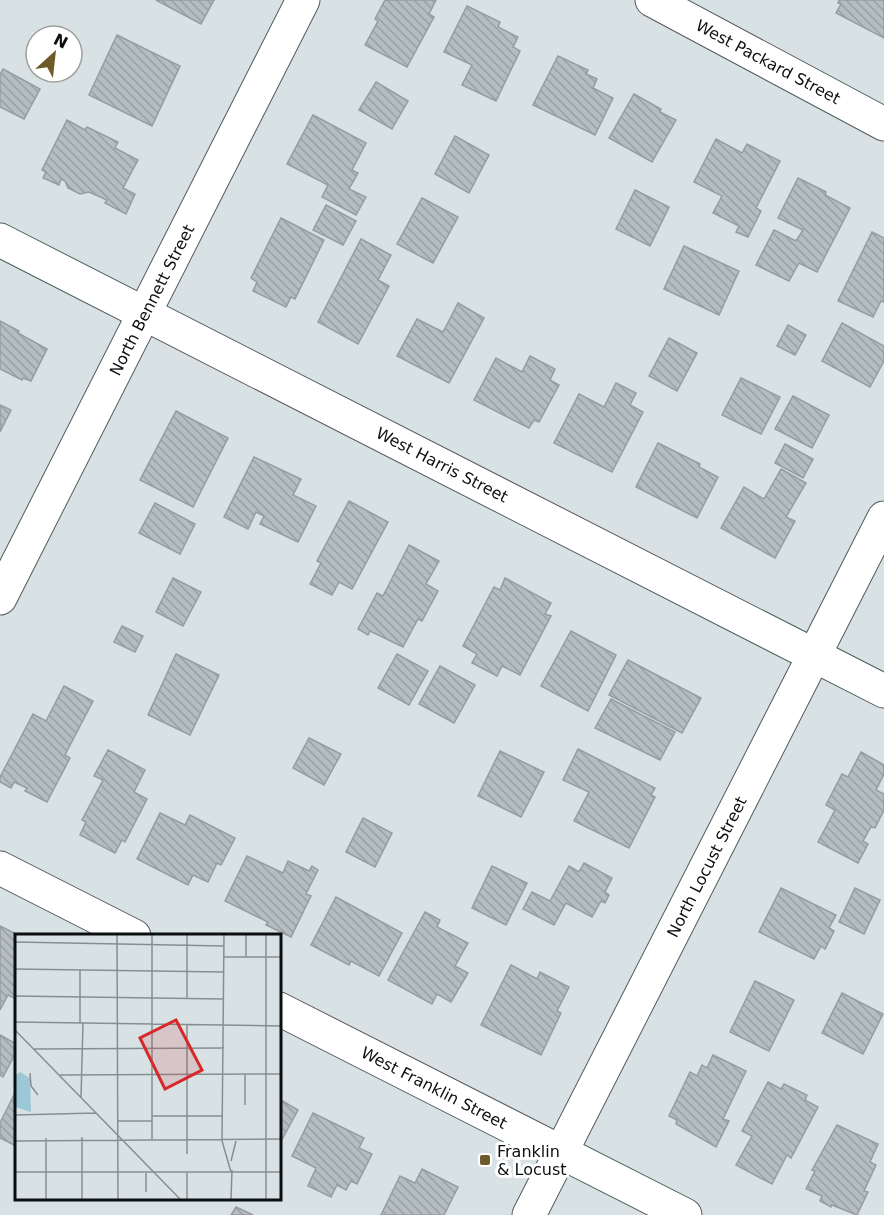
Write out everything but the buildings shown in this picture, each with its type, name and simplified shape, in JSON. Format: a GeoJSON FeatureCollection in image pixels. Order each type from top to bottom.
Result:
{"type":"FeatureCollection","features":[{"type":"Feature","properties":{"kind":"street","name":"North Bennett Street"},"geometry":{"type":"LineString","coordinates":[[0,598],[146,314],[303,0]]}},
{"type":"Feature","properties":{"kind":"street","name":"West Packard Street"},"geometry":{"type":"LineString","coordinates":[[652,0],[884,124]]}},
{"type":"Feature","properties":{"kind":"street","name":"West Harris Street"},"geometry":{"type":"LineString","coordinates":[[0,240],[884,691]]}},
{"type":"Feature","properties":{"kind":"street","name":"North Locust Street"},"geometry":{"type":"LineString","coordinates":[[529,1215],[884,518]]}},
{"type":"Feature","properties":{"kind":"street"},"geometry":{"type":"LineString","coordinates":[[0,868],[130,934]]}},
{"type":"Feature","properties":{"kind":"street","name":"West Franklin Street"},"geometry":{"type":"LineString","coordinates":[[280,1011],[685,1215]]}},
{"type":"Feature","properties":{"kind":"place","name":"Franklin & Locust"},"geometry":{"type":"Point","coordinates":[485,1160]}}]}
